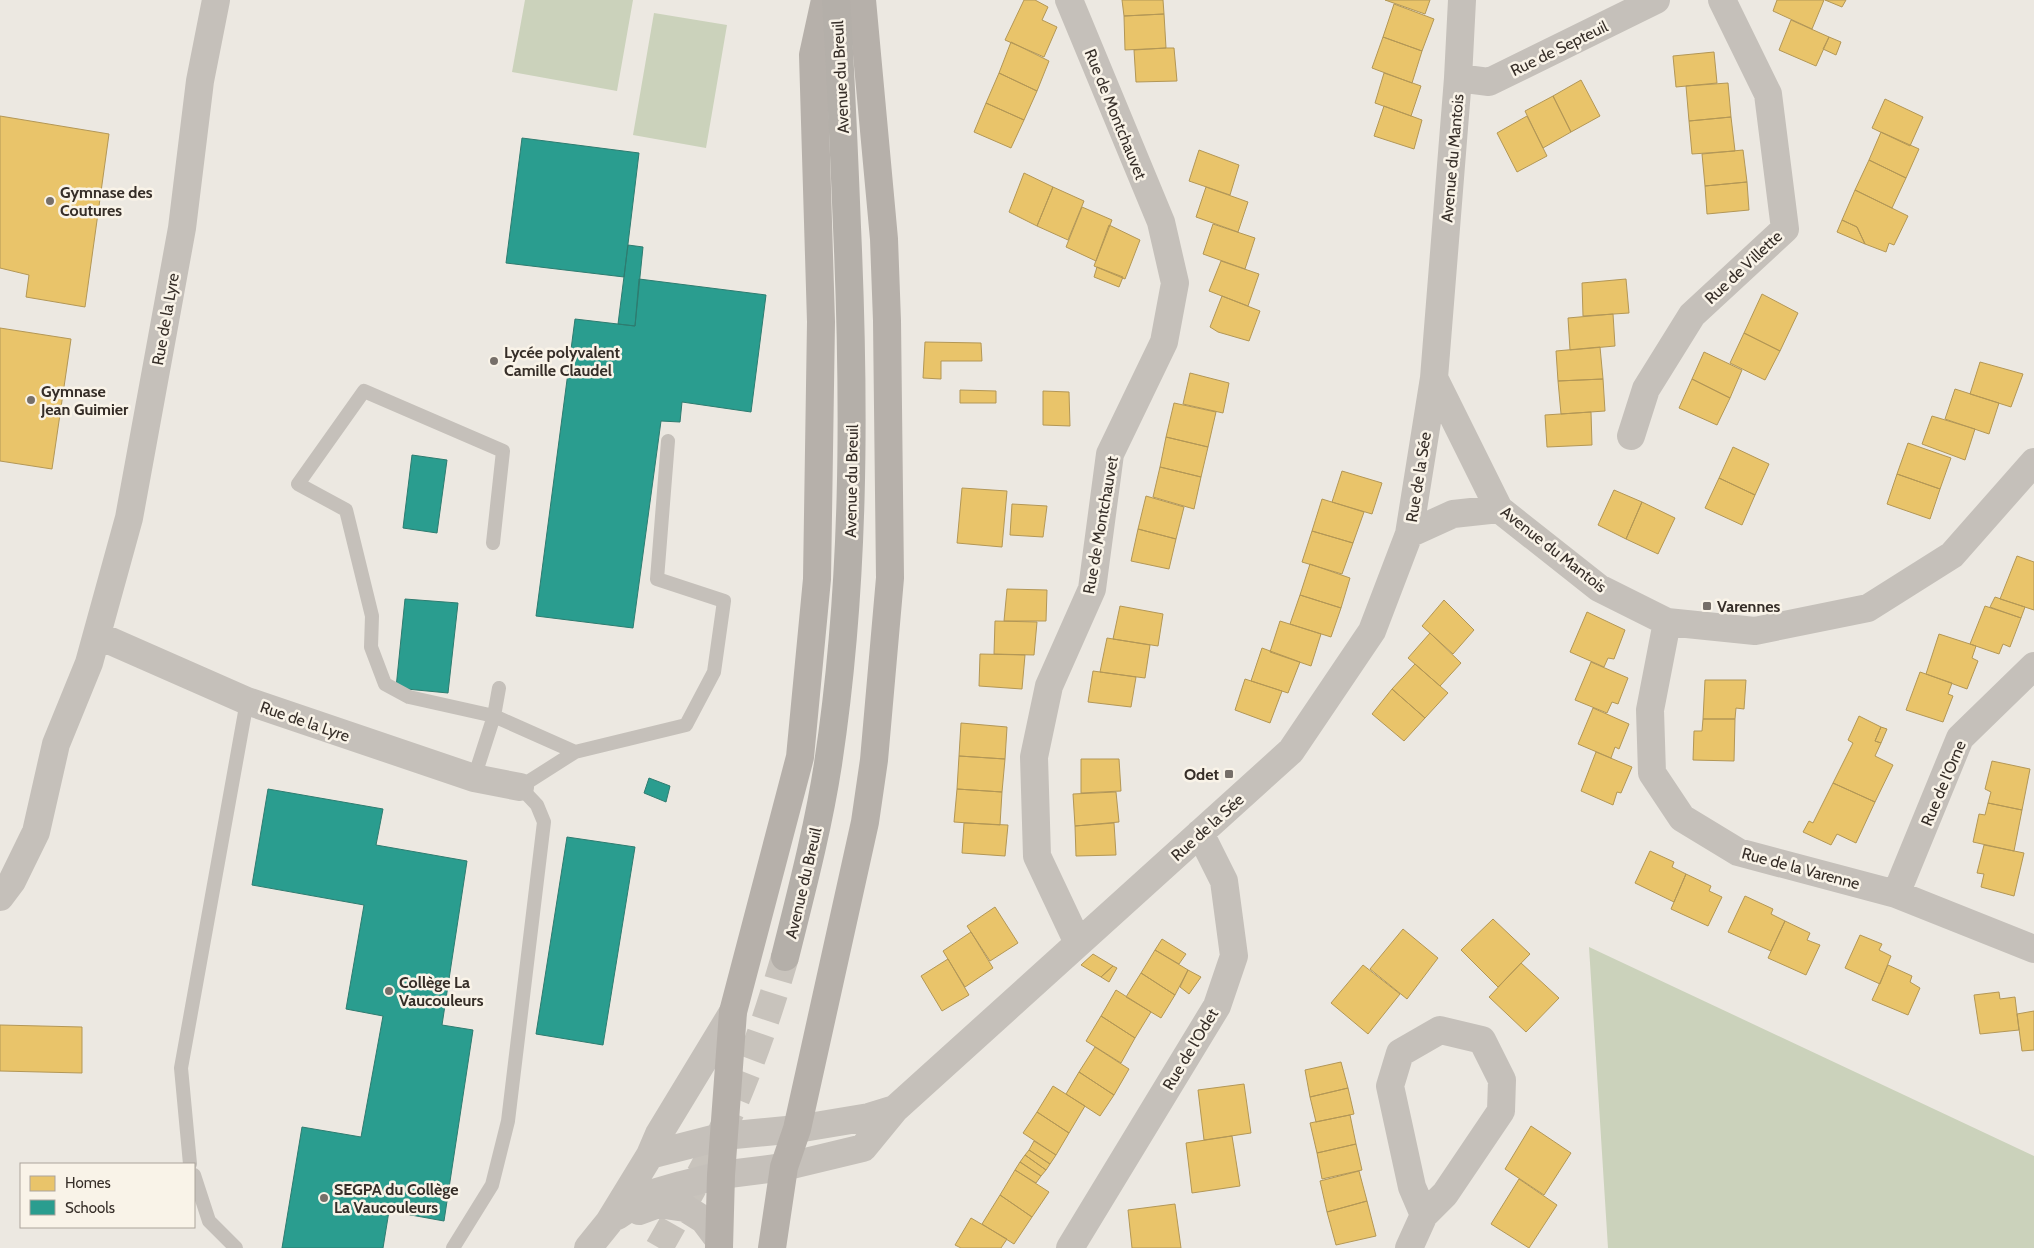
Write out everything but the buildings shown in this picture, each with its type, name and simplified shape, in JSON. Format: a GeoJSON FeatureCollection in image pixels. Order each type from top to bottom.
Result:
{"type":"FeatureCollection","features":[{"type":"Feature","properties":{"kind":"main road"},"geometry":{"type":"LineString","coordinates":[[719,1244],[721,1175],[733,1012],[800,757],[817,579],[821,322],[812,55],[825,0]]}},
{"type":"Feature","properties":{"kind":"main road","name":"Avenue du Breuil"},"geometry":{"type":"LineString","coordinates":[[785,957],[810,859],[821,803],[836,696],[847,588],[852,428],[850,303],[836,0]]}},
{"type":"Feature","properties":{"kind":"main road"},"geometry":{"type":"LineString","coordinates":[[772,1248],[784,1167],[798,1129],[865,822],[874,760],[890,578],[887,321],[884,239],[862,0]]}},
{"type":"Feature","properties":{"kind":"street","name":"Rue de la Lyre"},"geometry":{"type":"LineString","coordinates":[[0,897],[12,881],[36,832],[56,744],[88,663],[129,518],[182,228],[200,81],[216,0]]}},
{"type":"Feature","properties":{"kind":"street","name":"Rue de Montchauvet"},"geometry":{"type":"LineString","coordinates":[[1069,0],[1161,222],[1175,283],[1164,342],[1110,454],[1092,589],[1050,686],[1034,757],[1037,856],[1078,943]]}},
{"type":"Feature","properties":{"kind":"street","name":"Avenue du Mantois"},"geometry":{"type":"LineString","coordinates":[[1462,0],[1458,78],[1434,378],[1499,509],[1599,588],[1667,622],[1755,631],[1868,608],[1952,555],[2034,462]]}},
{"type":"Feature","properties":{"kind":"street","name":"Rue de Septeuil"},"geometry":{"type":"LineString","coordinates":[[1458,78],[1489,82],[1656,0]]}},
{"type":"Feature","properties":{"kind":"street","name":"Rue de Villette"},"geometry":{"type":"LineString","coordinates":[[1631,436],[1646,390],[1692,315],[1785,229],[1768,94],[1722,0]]}},
{"type":"Feature","properties":{"kind":"street","name":"Rue de la Sée"},"geometry":{"type":"LineString","coordinates":[[650,1155],[724,1136],[798,1129],[869,1117],[895,1109],[1291,751],[1372,631],[1409,534],[1434,378]]}},
{"type":"Feature","properties":{"kind":"street"},"geometry":{"type":"LineString","coordinates":[[1409,534],[1453,514],[1499,509]]}},
{"type":"Feature","properties":{"kind":"street","name":"Rue de la Varenne"},"geometry":{"type":"LineString","coordinates":[[1667,622],[1650,710],[1652,773],[1682,818],[1738,852],[1896,894],[2034,948]]}},
{"type":"Feature","properties":{"kind":"street","name":"Rue de la Lyre"},"geometry":{"type":"LineString","coordinates":[[97,635],[246,701],[474,778],[520,787]]}},
{"type":"Feature","properties":{"kind":"street","name":"Rue de l'Orne"},"geometry":{"type":"LineString","coordinates":[[1896,894],[1960,738],[2034,666]]}},
{"type":"Feature","properties":{"kind":"street","name":"Rue de l'Odet"},"geometry":{"type":"LineString","coordinates":[[1070,1248],[1217,1006],[1234,956],[1224,881],[1200,834]]}},
{"type":"Feature","properties":{"kind":"street"},"geometry":{"type":"LineString","coordinates":[[588,1248],[609,1222],[733,1012]]}},
{"type":"Feature","properties":{"kind":"street"},"geometry":{"type":"LineString","coordinates":[[1408,1248],[1424,1215],[1445,1194],[1501,1111],[1502,1080],[1482,1040],[1440,1030],[1400,1054],[1390,1086],[1412,1187],[1424,1215]]}},
{"type":"Feature","properties":{"kind":"street"},"geometry":{"type":"LineString","coordinates":[[609,1222],[650,1194],[721,1175],[784,1167],[863,1148],[895,1109]]}},
{"type":"Feature","properties":{"kind":"street"},"geometry":{"type":"LineString","coordinates":[[609,1222],[658,1204],[685,1208],[704,1220],[719,1244]]}},
{"type":"Feature","properties":{"kind":"lane"},"geometry":{"type":"LineString","coordinates":[[493,543],[503,451],[364,392],[298,484],[346,510],[372,616],[371,647],[385,684],[409,697],[494,716],[575,752]]}},
{"type":"Feature","properties":{"kind":"lane"},"geometry":{"type":"LineString","coordinates":[[453,1248],[492,1185],[508,1121],[544,822],[537,805],[520,787],[575,752],[686,725],[714,672],[724,601],[657,579],[668,441]]}},
{"type":"Feature","properties":{"kind":"lane"},"geometry":{"type":"LineString","coordinates":[[474,778],[494,716],[499,688]]}},
{"type":"Feature","properties":{"kind":"lane"},"geometry":{"type":"LineString","coordinates":[[190,1163],[181,1068],[246,701]]}},
{"type":"Feature","properties":{"kind":"lane"},"geometry":{"type":"LineString","coordinates":[[195,1178],[210,1221],[236,1248]]}},
{"type":"Feature","properties":{"kind":"green space"},"geometry":{"type":"Polygon","coordinates":[[[525,0],[633,0],[617,91],[512,72],[525,0]]]}},
{"type":"Feature","properties":{"kind":"green space"},"geometry":{"type":"Polygon","coordinates":[[[654,13],[727,25],[706,148],[633,135],[654,13]]]}},
{"type":"Feature","properties":{"kind":"green space"},"geometry":{"type":"Polygon","coordinates":[[[1589,947],[2034,1156],[2034,1248],[1608,1248],[1589,947]]]}},
{"type":"Feature","properties":{"kind":"tunnel"},"geometry":{"type":"LineString","coordinates":[[659,1248],[709,1158],[732,1109],[761,1034],[785,957]]}},
{"type":"Feature","properties":{"kind":"place","name":"Gymnase des Coutures"},"geometry":{"type":"Point","coordinates":[50,201]}},
{"type":"Feature","properties":{"kind":"place","name":"Lycée polyvalent Camille Claudel"},"geometry":{"type":"Point","coordinates":[494,361]}},
{"type":"Feature","properties":{"kind":"place","name":"Gymnase Jean Guimier"},"geometry":{"type":"Point","coordinates":[31,400]}},
{"type":"Feature","properties":{"kind":"place","name":"Varennes"},"geometry":{"type":"Point","coordinates":[1707,606]}},
{"type":"Feature","properties":{"kind":"place","name":"Odet"},"geometry":{"type":"Point","coordinates":[1229,774]}},
{"type":"Feature","properties":{"kind":"place","name":"Collège La Vaucouleurs"},"geometry":{"type":"Point","coordinates":[389,991]}},
{"type":"Feature","properties":{"kind":"place","name":"SEGPA du Collège La Vaucouleurs"},"geometry":{"type":"Point","coordinates":[324,1198]}}]}
